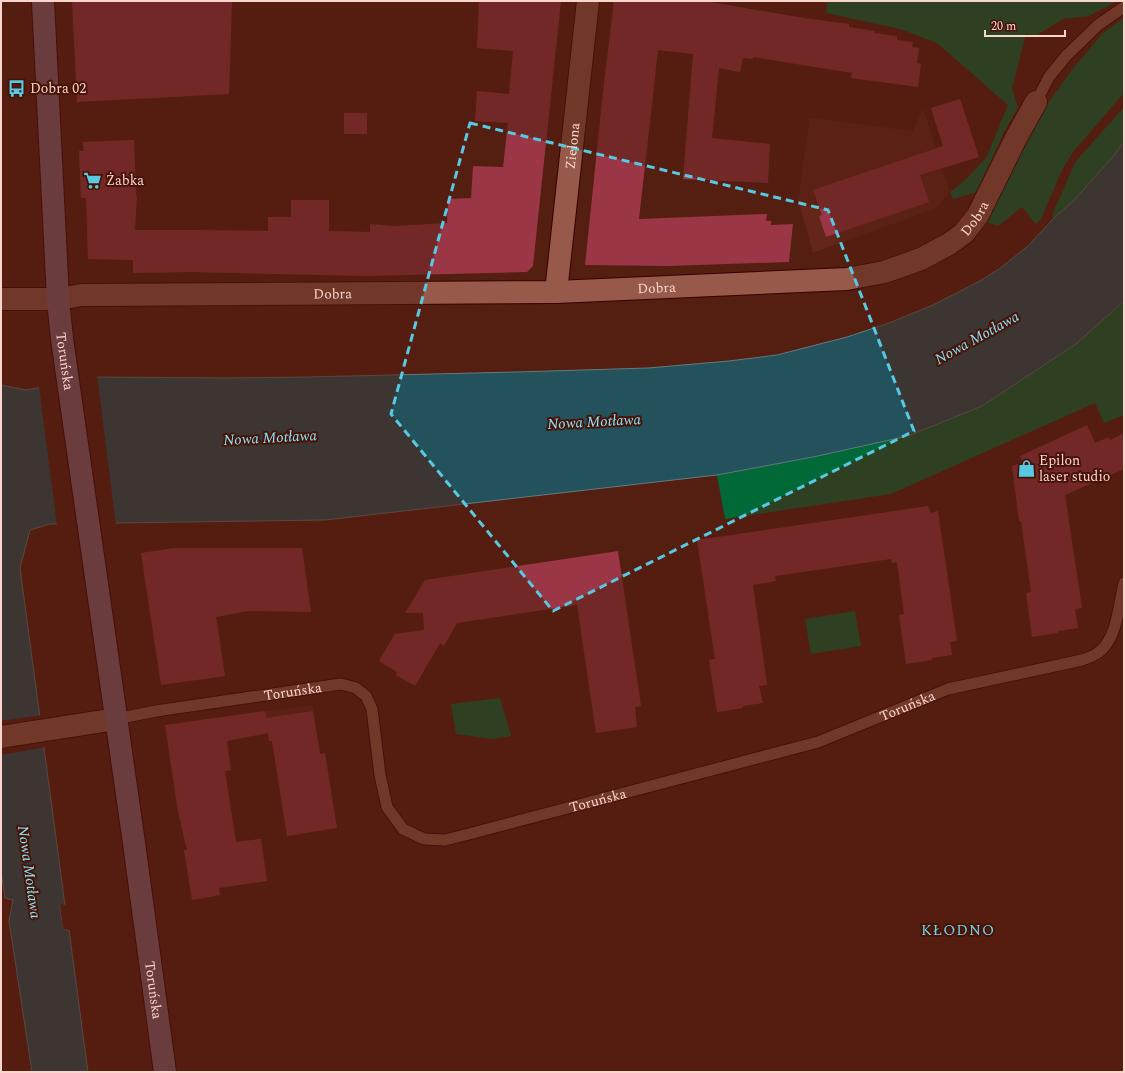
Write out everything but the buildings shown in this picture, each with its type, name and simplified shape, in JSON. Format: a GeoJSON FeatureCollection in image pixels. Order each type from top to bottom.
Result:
{"type":"FeatureCollection","features":[{"type":"Feature","properties":{"kind":"street","name":"Toruńska"},"geometry":{"type":"LineString","coordinates":[[43,1],[58,299],[64,357],[165,1072]]}},
{"type":"Feature","properties":{"kind":"street","name":"Zielona"},"geometry":{"type":"LineString","coordinates":[[556,292],[588,1]]}},
{"type":"Feature","properties":{"kind":"street","name":"Dobra"},"geometry":{"type":"LineString","coordinates":[[1,299],[58,299],[82,295],[556,292],[847,279],[884,272],[921,259],[949,244],[964,233],[978,215],[1016,138],[1036,102]]}},
{"type":"Feature","properties":{"kind":"street"},"geometry":{"type":"LineString","coordinates":[[1,737],[116,719]]}},
{"type":"Feature","properties":{"kind":"lane","name":"Dobra"},"geometry":{"type":"LineString","coordinates":[[1036,102],[1049,77],[1066,56],[1098,25],[1124,7]]}},
{"type":"Feature","properties":{"kind":"lane","name":"Toruńska"},"geometry":{"type":"LineString","coordinates":[[116,719],[156,711],[341,684],[356,688],[366,696],[372,709],[380,775],[387,807],[403,829],[424,839],[445,840],[818,742],[948,689],[1082,660],[1098,653],[1107,644],[1113,632],[1124,583]]}},
{"type":"Feature","properties":{"kind":"highlighted area"},"geometry":{"type":"Polygon","coordinates":[[[470,123],[828,210],[914,431],[553,611],[391,414],[470,123]]]}},
{"type":"Feature","properties":{"kind":"shaded area"},"geometry":{"type":"Polygon","coordinates":[[[923,108],[950,192],[936,208],[813,253],[798,200],[810,118],[913,131],[923,108]]]}},
{"type":"Feature","properties":{"kind":"shaded area"},"geometry":{"type":"Polygon","coordinates":[[[312,705],[317,735],[269,741],[268,734],[255,736],[252,713],[312,705]]]}},
{"type":"Feature","properties":{"kind":"green space"},"geometry":{"type":"Polygon","coordinates":[[[827,1],[1117,1],[1089,16],[1063,19],[1037,35],[1026,34],[1012,88],[1018,108],[1005,130],[977,192],[953,199],[950,192],[965,180],[986,158],[1008,105],[937,43],[900,29],[826,13],[827,1]]]}},
{"type":"Feature","properties":{"kind":"green space"},"geometry":{"type":"Polygon","coordinates":[[[1124,18],[1124,93],[1073,152],[1062,170],[1041,219],[1036,224],[1022,207],[998,226],[986,222],[1005,182],[1046,106],[1071,71],[1103,33],[1124,18]]]}},
{"type":"Feature","properties":{"kind":"green space"},"geometry":{"type":"Polygon","coordinates":[[[1124,107],[1124,142],[1112,158],[1073,201],[1053,219],[1053,212],[1076,161],[1124,107]]]}},
{"type":"Feature","properties":{"kind":"green space"},"geometry":{"type":"Polygon","coordinates":[[[1124,301],[1124,415],[1104,423],[1095,403],[891,494],[725,519],[717,475],[813,457],[908,436],[982,406],[1076,344],[1124,301]]]}},
{"type":"Feature","properties":{"kind":"green space"},"geometry":{"type":"Polygon","coordinates":[[[855,611],[861,646],[811,654],[805,619],[855,611]]]}},
{"type":"Feature","properties":{"kind":"green space"},"geometry":{"type":"Polygon","coordinates":[[[500,698],[511,736],[492,739],[456,734],[451,704],[500,698]]]}},
{"type":"Feature","properties":{"kind":"water","name":"Nowa Motława"},"geometry":{"type":"Polygon","coordinates":[[[1124,142],[1124,301],[1076,344],[982,406],[908,436],[813,457],[717,475],[325,520],[50,524],[30,530],[20,568],[65,905],[60,905],[63,929],[69,930],[88,1072],[32,1072],[9,921],[13,900],[5,898],[1,871],[1,385],[26,390],[97,377],[308,377],[648,368],[777,355],[847,337],[889,323],[933,305],[978,282],[999,269],[1028,246],[1053,219],[1073,201],[1112,158],[1124,142]]]}},
{"type":"Feature","properties":{"kind":"pier"},"geometry":{"type":"Polygon","coordinates":[[[97,375],[116,525],[57,526],[39,386],[97,375]]]}},
{"type":"Feature","properties":{"kind":"pier"},"geometry":{"type":"Polygon","coordinates":[[[42,715],[46,747],[1,755],[1,721],[42,715]]]}},
{"type":"Feature","properties":{"kind":"pier"},"geometry":{"type":"Polygon","coordinates":[[[60,904],[67,905],[66,907],[62,907],[65,927],[70,928],[71,930],[63,929],[60,904]]]}},
{"type":"Feature","properties":{"kind":"place","name":"Dobra 02"},"geometry":{"type":"Point","coordinates":[17,88]}},
{"type":"Feature","properties":{"kind":"place","name":"Żabka"},"geometry":{"type":"Point","coordinates":[93,180]}},
{"type":"Feature","properties":{"kind":"place","name":"Epilon laser studio"},"geometry":{"type":"Point","coordinates":[1026,468]}},
{"type":"Feature","properties":{"kind":"district","name":"KŁODNO"},"geometry":{"type":"Point","coordinates":[958,930]}}]}
